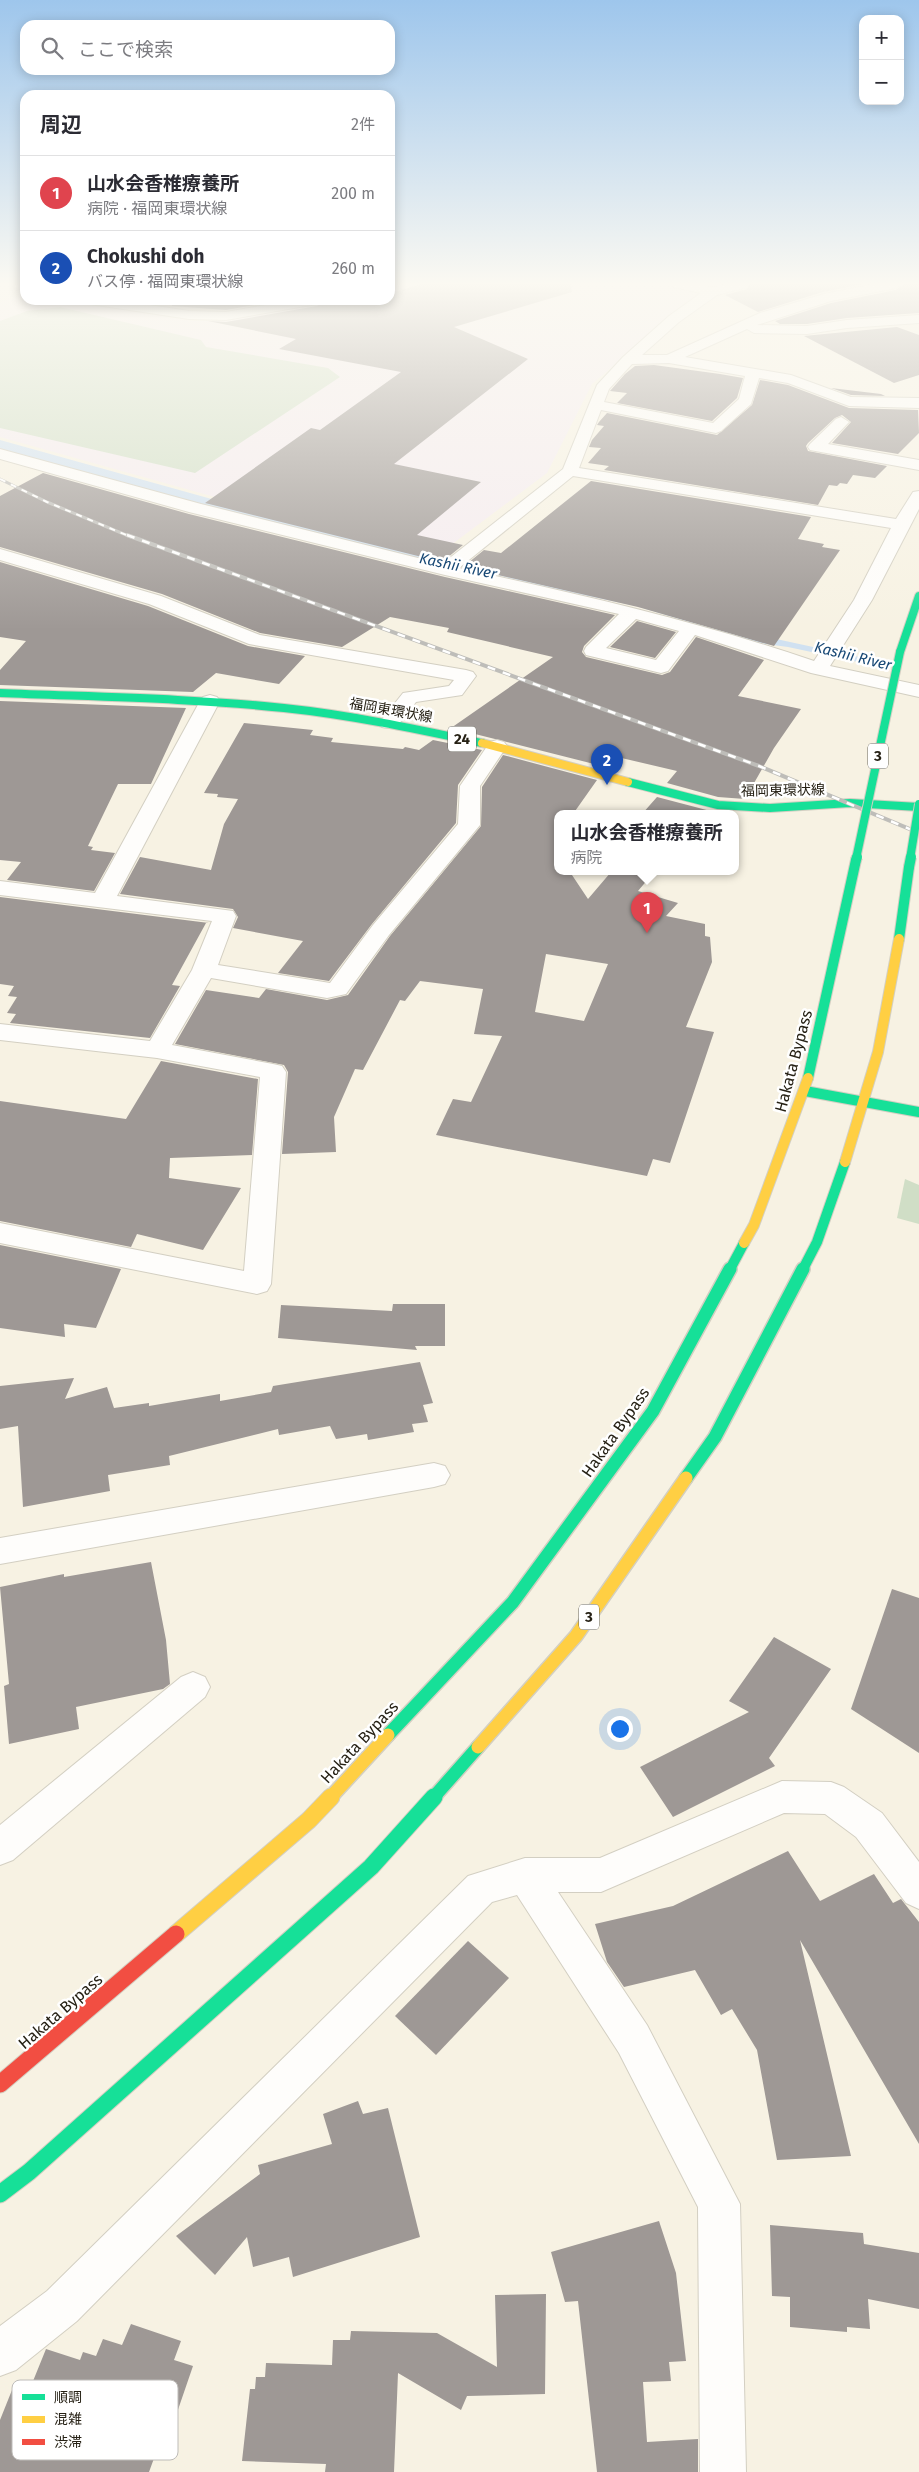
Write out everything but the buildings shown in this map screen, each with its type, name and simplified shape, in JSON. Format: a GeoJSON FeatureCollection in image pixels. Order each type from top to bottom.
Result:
{"type":"FeatureCollection","features":[{"type":"Feature","properties":{"kind":"main road","name":"Hakata Bypass"},"geometry":{"type":"LineString","coordinates":[[0,2084],[309,1820],[513,1602],[653,1411],[754,1225],[805,1091],[900,652],[919,596]]}},
{"type":"Feature","properties":{"kind":"main road","name":"福岡東環状線"},"geometry":{"type":"LineString","coordinates":[[0,693],[210,701],[286,708],[389,723],[497,746],[718,805],[770,808],[850,803],[919,806]]}},
{"type":"Feature","properties":{"kind":"main road","name":"3"},"geometry":{"type":"LineString","coordinates":[[0,2194],[30,2172],[370,1867],[576,1636],[715,1437],[817,1242],[866,1102],[890,1000],[919,806]]}},
{"type":"Feature","properties":{"kind":"main road"},"geometry":{"type":"LineString","coordinates":[[805,1091],[919,1112]]}},
{"type":"Feature","properties":{"kind":"street"},"geometry":{"type":"LineString","coordinates":[[445,570],[570,471],[598,399]]}},
{"type":"Feature","properties":{"kind":"street"},"geometry":{"type":"LineString","coordinates":[[596,405],[716,428],[746,399]]}},
{"type":"Feature","properties":{"kind":"street"},"geometry":{"type":"LineString","coordinates":[[845,399],[919,403]]}},
{"type":"Feature","properties":{"kind":"street"},"geometry":{"type":"LineString","coordinates":[[841,422],[816,447],[919,465]]}},
{"type":"Feature","properties":{"kind":"street"},"geometry":{"type":"LineString","coordinates":[[0,454],[195,508],[445,570],[632,612],[691,628],[818,669],[919,691]]}},
{"type":"Feature","properties":{"kind":"street"},"geometry":{"type":"LineString","coordinates":[[570,471],[901,525]]}},
{"type":"Feature","properties":{"kind":"street"},"geometry":{"type":"LineString","coordinates":[[818,669],[863,600],[901,525],[919,496]]}},
{"type":"Feature","properties":{"kind":"street"},"geometry":{"type":"LineString","coordinates":[[0,554],[154,600],[256,640],[466,676],[455,690],[410,697],[389,723]]}},
{"type":"Feature","properties":{"kind":"street"},"geometry":{"type":"LineString","coordinates":[[632,612],[594,650],[661,667],[691,628]]}},
{"type":"Feature","properties":{"kind":"street"},"geometry":{"type":"LineString","coordinates":[[103,900],[210,701]]}},
{"type":"Feature","properties":{"kind":"street"},"geometry":{"type":"LineString","coordinates":[[204,970],[327,991],[338,989],[381,930],[469,825],[470,786],[497,746]]}},
{"type":"Feature","properties":{"kind":"street"},"geometry":{"type":"LineString","coordinates":[[0,888],[224,916],[204,970],[158,1050]]}},
{"type":"Feature","properties":{"kind":"street"},"geometry":{"type":"LineString","coordinates":[[0,1032],[158,1050],[274,1072],[257,1284],[0,1233]]}},
{"type":"Feature","properties":{"kind":"street"},"geometry":{"type":"LineString","coordinates":[[0,1551],[434,1475]]}},
{"type":"Feature","properties":{"kind":"street"},"geometry":{"type":"LineString","coordinates":[[0,1848],[193,1687]]}},
{"type":"Feature","properties":{"kind":"street"},"geometry":{"type":"LineString","coordinates":[[0,2354],[62,2306],[481,1888],[525,1875],[601,1875],[782,1797],[831,1798],[869,1825],[919,1891]]}},
{"type":"Feature","properties":{"kind":"street"},"geometry":{"type":"LineString","coordinates":[[525,1875],[633,2039],[719,2204],[723,2472]]}},
{"type":"Feature","properties":{"kind":"shaded area"},"geometry":{"type":"Polygon","coordinates":[[[0,399],[584,399],[547,473],[447,548],[416,553],[0,437],[0,399]]]}},
{"type":"Feature","properties":{"kind":"green space"},"geometry":{"type":"Polygon","coordinates":[[[0,399],[306,399],[195,473],[0,428],[0,399]]]}},
{"type":"Feature","properties":{"kind":"green space"},"geometry":{"type":"Polygon","coordinates":[[[905,1179],[919,1185],[919,1224],[897,1218],[905,1179]]]}},
{"type":"Feature","properties":{"kind":"water","name":"Kashii River"},"geometry":{"type":"Polygon","coordinates":[[[0,440],[380,546],[435,558],[476,562],[767,637],[919,670],[919,675],[788,647],[758,643],[636,606],[544,587],[471,568],[429,562],[190,503],[0,449],[0,440]]]}},
{"type":"Feature","properties":{"kind":"pier"},"geometry":{"type":"Polygon","coordinates":[[[860,654],[919,667],[919,678],[858,665],[860,654]]]}},
{"type":"Feature","properties":{"kind":"railway"},"geometry":{"type":"LineString","coordinates":[[0,479],[47,502],[131,537]]}},
{"type":"Feature","properties":{"kind":"railway"},"geometry":{"type":"LineString","coordinates":[[127,535],[759,766],[919,833]]}},
{"type":"Feature","properties":{"kind":"traffic: fast"},"geometry":{"type":"LineString","coordinates":[[900,652],[919,596]]}},
{"type":"Feature","properties":{"kind":"traffic: fast"},"geometry":{"type":"LineString","coordinates":[[856,860],[900,652]]}},
{"type":"Feature","properties":{"kind":"traffic: fast"},"geometry":{"type":"LineString","coordinates":[[0,693],[178,700],[284,708],[359,718],[482,743]]}},
{"type":"Feature","properties":{"kind":"traffic: fast"},"geometry":{"type":"LineString","coordinates":[[628,782],[718,805],[770,808],[850,803],[919,807]]}},
{"type":"Feature","properties":{"kind":"traffic: fast"},"geometry":{"type":"LineString","coordinates":[[909,867],[919,804]]}},
{"type":"Feature","properties":{"kind":"traffic: fast"},"geometry":{"type":"LineString","coordinates":[[808,1078],[856,860]]}},
{"type":"Feature","properties":{"kind":"traffic: fast"},"geometry":{"type":"LineString","coordinates":[[899,939],[909,867]]}},
{"type":"Feature","properties":{"kind":"traffic: fast"},"geometry":{"type":"LineString","coordinates":[[805,1091],[919,1112]]}},
{"type":"Feature","properties":{"kind":"traffic: fast"},"geometry":{"type":"LineString","coordinates":[[686,1478],[715,1437],[817,1242],[845,1162]]}},
{"type":"Feature","properties":{"kind":"traffic: fast"},"geometry":{"type":"LineString","coordinates":[[388,1735],[513,1602],[653,1411],[744,1243]]}},
{"type":"Feature","properties":{"kind":"traffic: fast"},"geometry":{"type":"LineString","coordinates":[[0,2194],[29,2172],[371,1867],[478,1747]]}},
{"type":"Feature","properties":{"kind":"traffic: slow"},"geometry":{"type":"LineString","coordinates":[[482,743],[628,782]]}},
{"type":"Feature","properties":{"kind":"traffic: slow"},"geometry":{"type":"LineString","coordinates":[[845,1162],[878,1052],[890,996],[899,939]]}},
{"type":"Feature","properties":{"kind":"traffic: slow"},"geometry":{"type":"LineString","coordinates":[[744,1243],[754,1225],[805,1091],[808,1078]]}},
{"type":"Feature","properties":{"kind":"traffic: slow"},"geometry":{"type":"LineString","coordinates":[[478,1747],[576,1636],[686,1478]]}},
{"type":"Feature","properties":{"kind":"traffic: slow"},"geometry":{"type":"LineString","coordinates":[[176,1934],[309,1820],[388,1735]]}},
{"type":"Feature","properties":{"kind":"traffic: jam"},"geometry":{"type":"LineString","coordinates":[[0,2084],[176,1934]]}},
{"type":"Feature","properties":{"kind":"place","name":"Chokushi doh"},"geometry":{"type":"Point","coordinates":[607,785]}},
{"type":"Feature","properties":{"kind":"place","name":"山水会香椎療養所"},"geometry":{"type":"Point","coordinates":[647,933]}}]}
